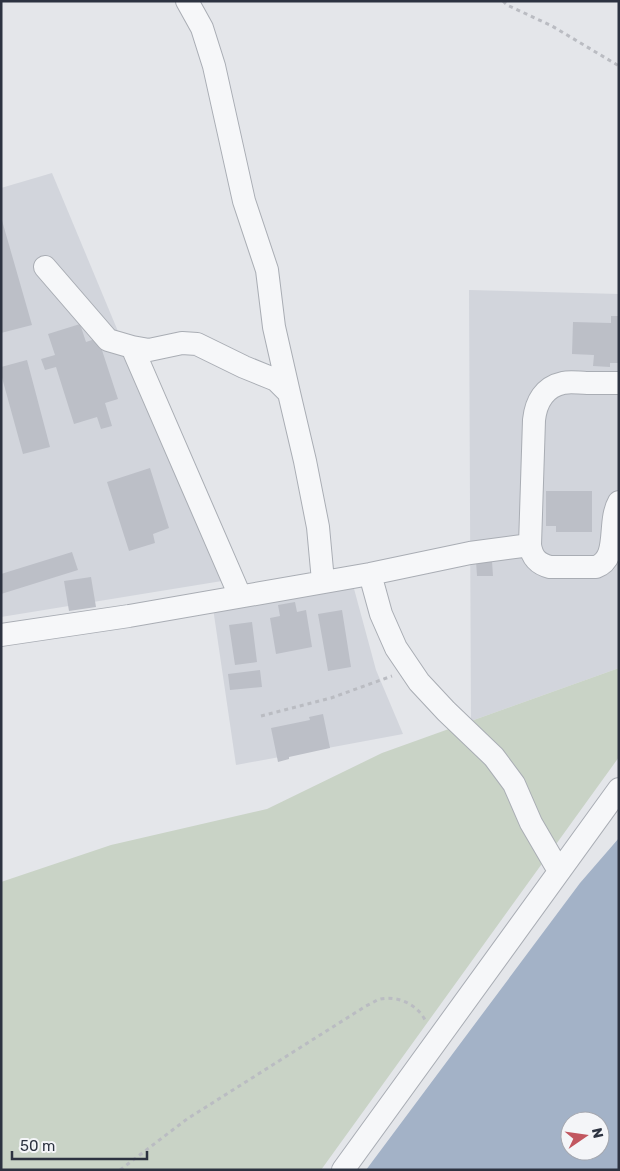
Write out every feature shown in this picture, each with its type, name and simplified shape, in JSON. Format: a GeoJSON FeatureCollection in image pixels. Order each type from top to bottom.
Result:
{"type":"FeatureCollection","features":[{"type":"Feature","properties":{"kind":"street"},"geometry":{"type":"LineString","coordinates":[[188,1],[202,28],[214,66],[244,201],[267,270],[274,327],[305,460],[318,527],[323,581]]}},
{"type":"Feature","properties":{"kind":"street"},"geometry":{"type":"LineString","coordinates":[[45,267],[108,340],[149,350],[182,343],[197,344],[276,380],[289,393]]}},
{"type":"Feature","properties":{"kind":"street"},"geometry":{"type":"LineString","coordinates":[[132,347],[240,596]]}},
{"type":"Feature","properties":{"kind":"street"},"geometry":{"type":"LineString","coordinates":[[619,383],[565,382],[550,388],[539,400],[534,420],[530,545],[534,558],[544,566],[550,567],[590,567],[607,562],[612,551],[614,515],[619,502]]}},
{"type":"Feature","properties":{"kind":"street"},"geometry":{"type":"LineString","coordinates":[[1,635],[129,616],[370,574],[470,553],[530,545]]}},
{"type":"Feature","properties":{"kind":"street"},"geometry":{"type":"LineString","coordinates":[[370,574],[381,614],[396,648],[408,667],[446,711],[494,757],[514,784],[531,823],[559,871]]}},
{"type":"Feature","properties":{"kind":"street"},"geometry":{"type":"LineString","coordinates":[[343,1170],[619,789]]}},
{"type":"Feature","properties":{"kind":"path"},"geometry":{"type":"LineString","coordinates":[[503,1],[507,5],[552,26],[619,66]]}},
{"type":"Feature","properties":{"kind":"path"},"geometry":{"type":"LineString","coordinates":[[261,716],[331,698],[393,676],[408,667]]}},
{"type":"Feature","properties":{"kind":"path"},"geometry":{"type":"LineString","coordinates":[[120,1170],[187,1119],[378,1000],[392,998],[404,1001],[416,1008],[424,1016],[428,1027],[431,1038],[430,1049]]}},
{"type":"Feature","properties":{"kind":"shaded area"},"geometry":{"type":"Polygon","coordinates":[[[52,173],[222,581],[1,617],[1,188],[52,173]]]}},
{"type":"Feature","properties":{"kind":"shaded area"},"geometry":{"type":"Polygon","coordinates":[[[469,290],[619,294],[619,668],[471,721],[469,290]]]}},
{"type":"Feature","properties":{"kind":"shaded area"},"geometry":{"type":"Polygon","coordinates":[[[353,585],[376,670],[403,734],[236,765],[213,608],[353,585]]]}},
{"type":"Feature","properties":{"kind":"shaded area"},"geometry":{"type":"Polygon","coordinates":[[[619,668],[619,757],[321,1170],[1,1170],[1,882],[111,845],[267,809],[382,753],[619,668]]]}},
{"type":"Feature","properties":{"kind":"water"},"geometry":{"type":"Polygon","coordinates":[[[619,838],[619,1170],[366,1170],[580,883],[619,838]]]}},
{"type":"Feature","properties":{"kind":"building"},"geometry":{"type":"Polygon","coordinates":[[[1,217],[32,325],[1,333],[1,217]]]}},
{"type":"Feature","properties":{"kind":"building"},"geometry":{"type":"Polygon","coordinates":[[[611,316],[619,316],[619,363],[610,363],[610,367],[593,366],[594,355],[572,354],[573,322],[611,323],[611,316]]]}},
{"type":"Feature","properties":{"kind":"building"},"geometry":{"type":"Polygon","coordinates":[[[80,324],[86,342],[98,338],[118,399],[105,403],[112,426],[101,429],[97,417],[74,424],[56,367],[45,370],[41,359],[55,355],[48,334],[80,324]]]}},
{"type":"Feature","properties":{"kind":"building"},"geometry":{"type":"Polygon","coordinates":[[[27,360],[50,447],[23,454],[1,374],[1,367],[27,360]]]}},
{"type":"Feature","properties":{"kind":"building"},"geometry":{"type":"Polygon","coordinates":[[[150,468],[169,528],[153,534],[155,543],[129,551],[107,482],[150,468]]]}},
{"type":"Feature","properties":{"kind":"building"},"geometry":{"type":"Polygon","coordinates":[[[546,491],[592,491],[592,532],[556,532],[556,526],[546,526],[546,491]]]}},
{"type":"Feature","properties":{"kind":"building"},"geometry":{"type":"Polygon","coordinates":[[[72,552],[78,570],[1,594],[1,574],[72,552]]]}},
{"type":"Feature","properties":{"kind":"building"},"geometry":{"type":"Polygon","coordinates":[[[476,561],[492,561],[493,576],[477,576],[476,561]]]}},
{"type":"Feature","properties":{"kind":"building"},"geometry":{"type":"Polygon","coordinates":[[[91,577],[96,607],[69,611],[64,581],[91,577]]]}},
{"type":"Feature","properties":{"kind":"building"},"geometry":{"type":"Polygon","coordinates":[[[295,602],[297,612],[306,610],[312,647],[276,654],[270,618],[280,616],[278,605],[295,602]]]}},
{"type":"Feature","properties":{"kind":"building"},"geometry":{"type":"Polygon","coordinates":[[[342,610],[351,667],[328,671],[318,614],[342,610]]]}},
{"type":"Feature","properties":{"kind":"building"},"geometry":{"type":"Polygon","coordinates":[[[252,622],[257,662],[235,665],[229,625],[252,622]]]}},
{"type":"Feature","properties":{"kind":"building"},"geometry":{"type":"Polygon","coordinates":[[[260,670],[262,687],[230,690],[228,674],[260,670]]]}},
{"type":"Feature","properties":{"kind":"building"},"geometry":{"type":"Polygon","coordinates":[[[323,714],[330,748],[289,757],[289,759],[278,762],[271,728],[310,720],[309,717],[323,714]]]}}]}
